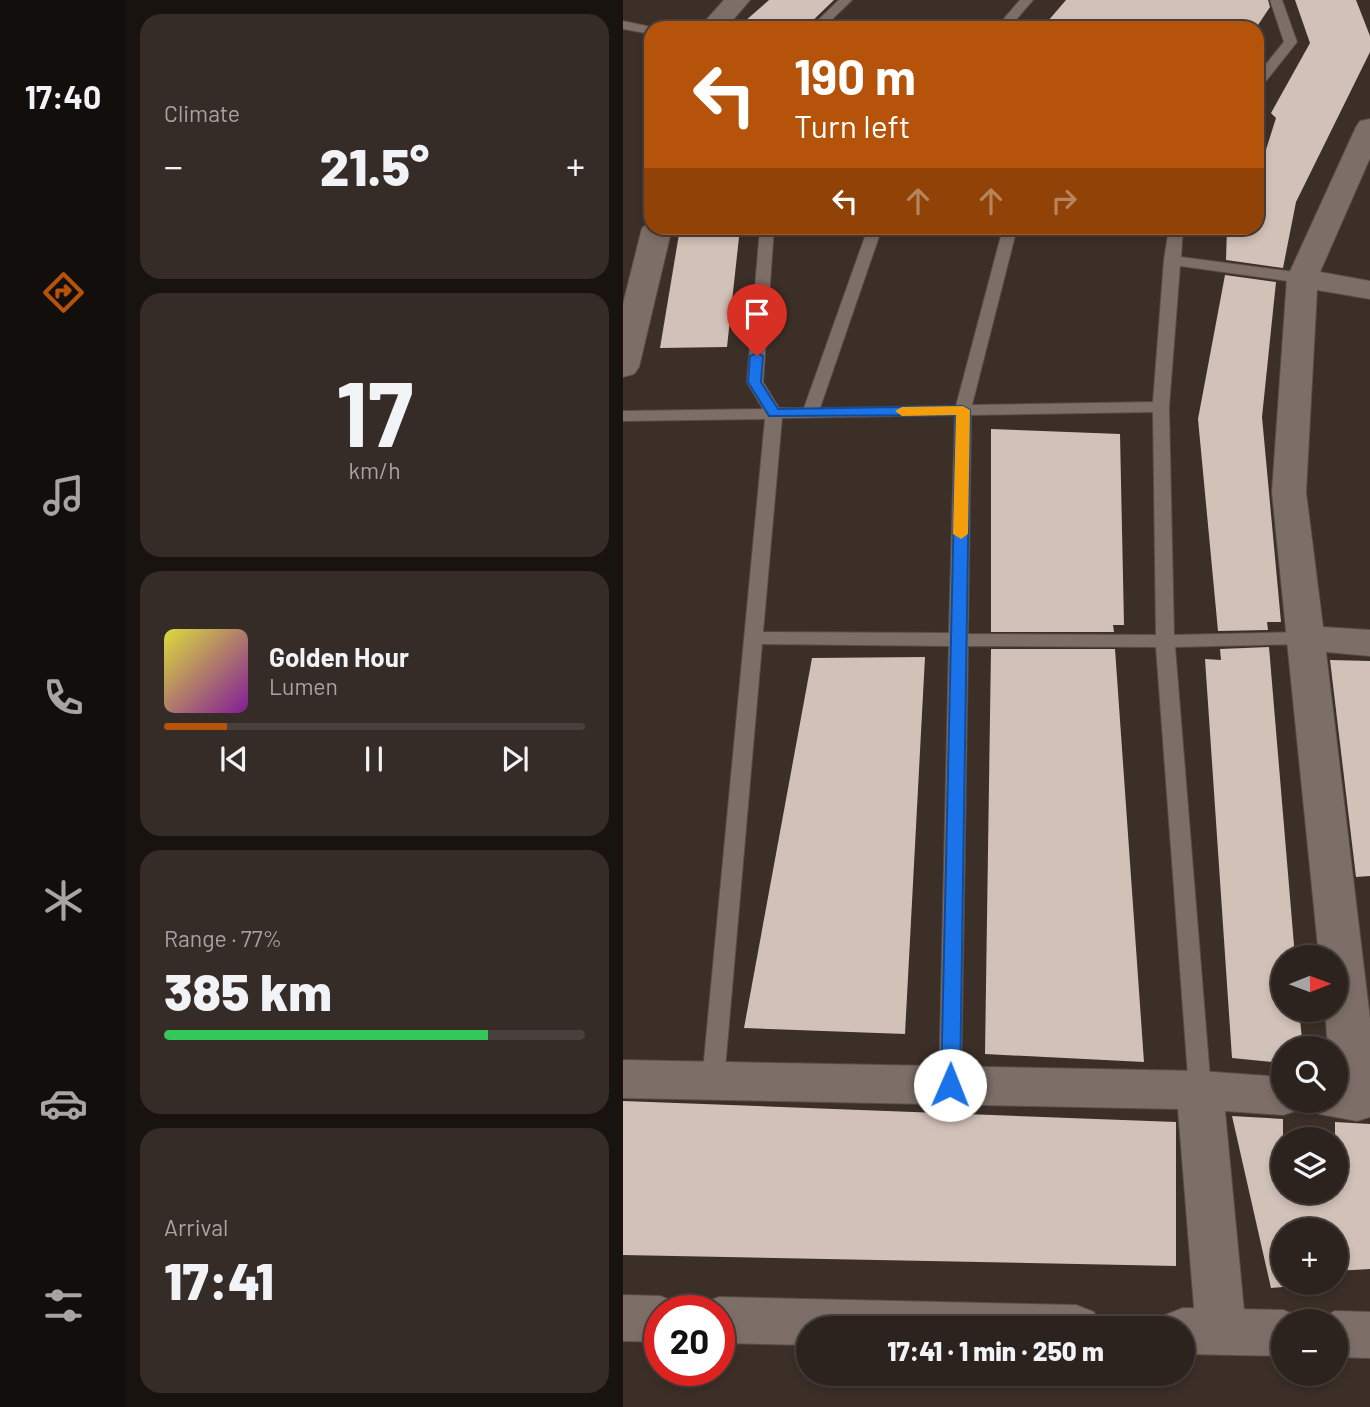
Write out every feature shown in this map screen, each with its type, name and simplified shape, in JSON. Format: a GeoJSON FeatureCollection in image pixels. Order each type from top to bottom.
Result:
{"type":"FeatureCollection","features":[{"type":"Feature","properties":{"kind":"street"},"geometry":{"type":"LineString","coordinates":[[718,21],[738,0]]}},
{"type":"Feature","properties":{"kind":"street"},"geometry":{"type":"LineString","coordinates":[[1348,1101],[1357,1102],[1303,638],[1289,492],[1302,278],[1370,127]]}},
{"type":"Feature","properties":{"kind":"street"},"geometry":{"type":"LineString","coordinates":[[623,367],[655,235]]}},
{"type":"Feature","properties":{"kind":"street"},"geometry":{"type":"LineString","coordinates":[[1302,278],[1370,290]]}},
{"type":"Feature","properties":{"kind":"street"},"geometry":{"type":"LineString","coordinates":[[1303,638],[1370,643]]}},
{"type":"Feature","properties":{"kind":"street"},"geometry":{"type":"LineString","coordinates":[[623,1079],[1200,1090],[1271,1095]]}},
{"type":"Feature","properties":{"kind":"street"},"geometry":{"type":"LineString","coordinates":[[1200,1090],[1202,1331],[1271,1333]]}},
{"type":"Feature","properties":{"kind":"street"},"geometry":{"type":"LineString","coordinates":[[623,1318],[644,1318]]}},
{"type":"Feature","properties":{"kind":"street"},"geometry":{"type":"LineString","coordinates":[[735,1320],[796,1322]]}},
{"type":"Feature","properties":{"kind":"street"},"geometry":{"type":"LineString","coordinates":[[1348,1334],[1370,1335]]}},
{"type":"Feature","properties":{"kind":"lane"},"geometry":{"type":"LineString","coordinates":[[824,21],[846,0]]}},
{"type":"Feature","properties":{"kind":"lane"},"geometry":{"type":"LineString","coordinates":[[1004,0],[1025,2]]}},
{"type":"Feature","properties":{"kind":"lane"},"geometry":{"type":"LineString","coordinates":[[1264,75],[1291,42],[1276,0]]}},
{"type":"Feature","properties":{"kind":"lane"},"geometry":{"type":"LineString","coordinates":[[1008,21],[1025,2]]}},
{"type":"Feature","properties":{"kind":"lane"},"geometry":{"type":"LineString","coordinates":[[623,25],[644,29]]}},
{"type":"Feature","properties":{"kind":"lane"},"geometry":{"type":"LineString","coordinates":[[713,1081],[774,413],[755,382],[766,235]]}},
{"type":"Feature","properties":{"kind":"lane"},"geometry":{"type":"LineString","coordinates":[[810,413],[873,235]]}},
{"type":"Feature","properties":{"kind":"lane"},"geometry":{"type":"LineString","coordinates":[[950,1085],[963,410],[1008,235]]}},
{"type":"Feature","properties":{"kind":"lane"},"geometry":{"type":"LineString","coordinates":[[1175,235],[1161,407],[1165,643],[1200,1090]]}},
{"type":"Feature","properties":{"kind":"lane"},"geometry":{"type":"LineString","coordinates":[[1171,260],[1302,278]]}},
{"type":"Feature","properties":{"kind":"lane"},"geometry":{"type":"LineString","coordinates":[[623,416],[1161,407]]}},
{"type":"Feature","properties":{"kind":"lane"},"geometry":{"type":"LineString","coordinates":[[754,638],[959,638],[1165,643],[1303,638]]}},
{"type":"Feature","properties":{"kind":"building"},"geometry":{"type":"Polygon","coordinates":[[[769,0],[834,0],[812,21],[745,21],[769,0]]]}},
{"type":"Feature","properties":{"kind":"building"},"geometry":{"type":"Polygon","coordinates":[[[1066,0],[1268,0],[1270,7],[1261,21],[1048,21],[1066,0]]]}},
{"type":"Feature","properties":{"kind":"building"},"geometry":{"type":"Polygon","coordinates":[[[1295,0],[1356,0],[1370,36],[1370,52],[1296,202],[1283,268],[1226,260],[1227,235],[1264,235],[1264,156],[1276,118],[1271,113],[1310,43],[1295,0]]]}},
{"type":"Feature","properties":{"kind":"building"},"geometry":{"type":"Polygon","coordinates":[[[679,235],[739,235],[727,347],[660,348],[679,235]]]}},
{"type":"Feature","properties":{"kind":"building"},"geometry":{"type":"Polygon","coordinates":[[[1225,275],[1276,282],[1262,417],[1281,622],[1267,622],[1268,630],[1218,631],[1198,419],[1225,275]]]}},
{"type":"Feature","properties":{"kind":"building"},"geometry":{"type":"Polygon","coordinates":[[[991,429],[1120,434],[1124,625],[1113,625],[1114,632],[991,632],[991,429]]]}},
{"type":"Feature","properties":{"kind":"building"},"geometry":{"type":"Polygon","coordinates":[[[1269,647],[1294,945],[1271,945],[1271,1022],[1300,1022],[1302,1036],[1271,1036],[1271,1062],[1232,1058],[1205,659],[1221,660],[1220,649],[1269,647]]]}},
{"type":"Feature","properties":{"kind":"building"},"geometry":{"type":"Polygon","coordinates":[[[991,649],[1115,649],[1144,1062],[985,1054],[991,649]]]}},
{"type":"Feature","properties":{"kind":"building"},"geometry":{"type":"Polygon","coordinates":[[[925,657],[905,1034],[744,1028],[812,658],[925,657]]]}},
{"type":"Feature","properties":{"kind":"building"},"geometry":{"type":"Polygon","coordinates":[[[1330,660],[1370,661],[1370,876],[1356,877],[1330,660]]]}},
{"type":"Feature","properties":{"kind":"building"},"geometry":{"type":"Polygon","coordinates":[[[623,1101],[1176,1122],[1176,1266],[623,1255],[623,1101]]]}},
{"type":"Feature","properties":{"kind":"building"},"geometry":{"type":"Polygon","coordinates":[[[1232,1116],[1283,1119],[1283,1127],[1271,1127],[1271,1204],[1348,1204],[1348,1127],[1335,1127],[1335,1122],[1370,1124],[1370,1269],[1348,1270],[1348,1218],[1271,1218],[1271,1288],[1232,1116]]]}},
{"type":"Feature","properties":{"kind":"slow traffic"},"geometry":{"type":"LineString","coordinates":[[902,411],[963,410],[961,534]]}},
{"type":"Feature","properties":{"kind":"route"},"geometry":{"type":"LineString","coordinates":[[757,356],[755,382],[774,413],[963,410],[950,1085]]}}]}
